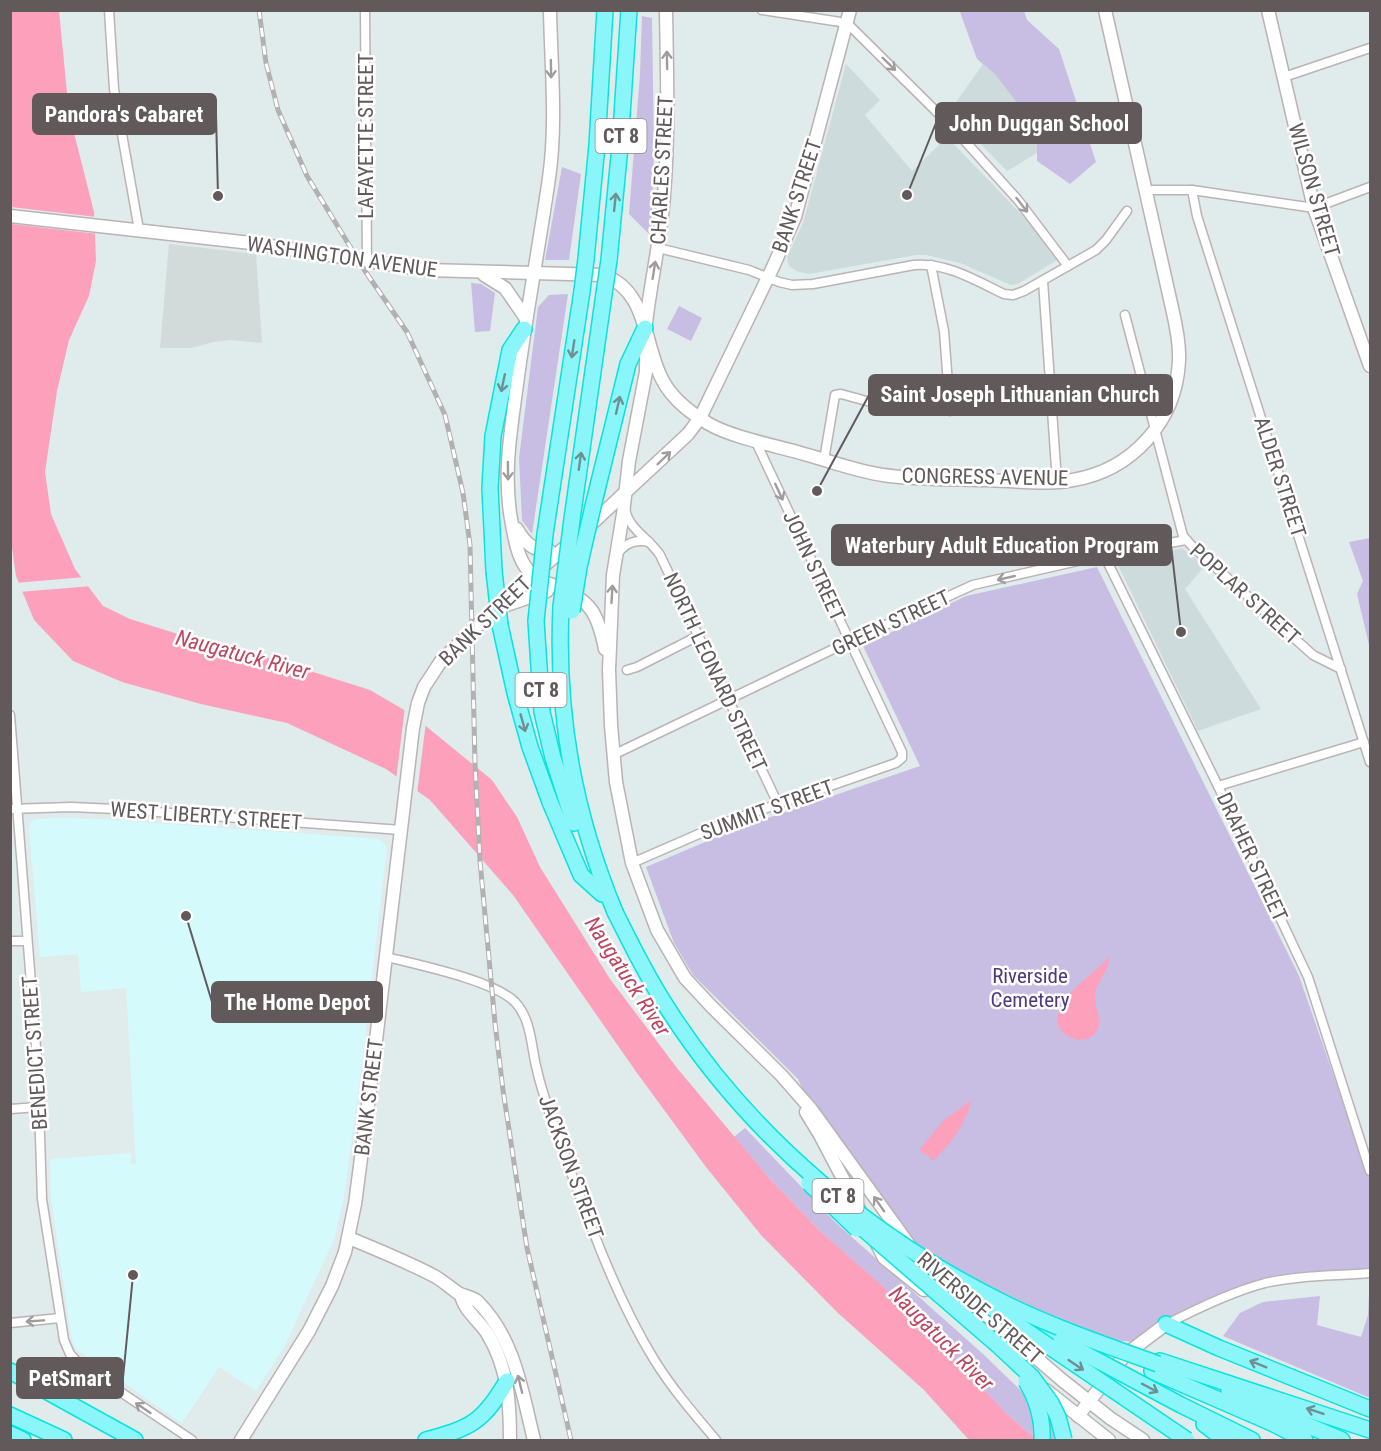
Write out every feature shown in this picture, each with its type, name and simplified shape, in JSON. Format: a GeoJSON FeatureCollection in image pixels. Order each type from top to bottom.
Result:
{"type":"FeatureCollection","features":[{"type":"Feature","properties":{"kind":"highway","name":"CT 8"},"geometry":{"type":"LineString","coordinates":[[605,10],[598,133],[586,260],[545,534],[536,621],[542,712],[553,758],[568,806],[602,894],[639,968],[671,1020],[764,1132],[851,1218],[976,1297],[1181,1405],[1225,1440]]}},
{"type":"Feature","properties":{"kind":"highway","name":"CT 8"},"geometry":{"type":"LineString","coordinates":[[629,11],[621,135],[609,260],[572,519],[563,710],[569,761],[580,812],[600,877],[615,912],[670,1012],[715,1074],[799,1163],[885,1233],[948,1274],[1011,1306],[1069,1331],[1202,1380],[1342,1440]]}},
{"type":"Feature","properties":{"kind":"highway"},"geometry":{"type":"LineString","coordinates":[[525,323],[510,350],[494,436],[490,489],[494,571],[500,625],[514,693],[550,802],[581,875],[602,894]]}},
{"type":"Feature","properties":{"kind":"highway"},"geometry":{"type":"LineString","coordinates":[[567,609],[628,364],[645,328]]}},
{"type":"Feature","properties":{"kind":"highway"},"geometry":{"type":"LineString","coordinates":[[715,1074],[766,1138],[814,1189],[874,1245],[1014,1365],[1033,1392],[1041,1421],[1042,1440]]}},
{"type":"Feature","properties":{"kind":"highway"},"geometry":{"type":"LineString","coordinates":[[851,1218],[1032,1377],[1051,1403],[1058,1417],[1064,1440]]}},
{"type":"Feature","properties":{"kind":"highway"},"geometry":{"type":"LineString","coordinates":[[976,1297],[1187,1440]]}},
{"type":"Feature","properties":{"kind":"highway"},"geometry":{"type":"LineString","coordinates":[[1166,1324],[1219,1348],[1371,1408]]}},
{"type":"Feature","properties":{"kind":"highway"},"geometry":{"type":"LineString","coordinates":[[1157,1365],[1371,1430]]}},
{"type":"Feature","properties":{"kind":"highway"},"geometry":{"type":"LineString","coordinates":[[1157,1365],[1305,1440]]}},
{"type":"Feature","properties":{"kind":"highway"},"geometry":{"type":"LineString","coordinates":[[10,1371],[135,1440]]}},
{"type":"Feature","properties":{"kind":"highway"},"geometry":{"type":"LineString","coordinates":[[426,1440],[463,1429],[478,1419],[494,1403],[507,1382]]}},
{"type":"Feature","properties":{"kind":"highway"},"geometry":{"type":"LineString","coordinates":[[1181,1405],[1252,1440]]}},
{"type":"Feature","properties":{"kind":"highway"},"geometry":{"type":"LineString","coordinates":[[10,1415],[64,1440]]}},
{"type":"Feature","properties":{"kind":"highway"},"geometry":{"type":"LineString","coordinates":[[10,1434],[23,1440]]}},
{"type":"Feature","properties":{"kind":"highway"},"geometry":{"type":"LineString","coordinates":[[426,1440],[457,1440]]}},
{"type":"Feature","properties":{"kind":"street"},"geometry":{"type":"LineString","coordinates":[[109,10],[114,89],[139,230]]}},
{"type":"Feature","properties":{"kind":"street","name":"LAFAYETTE STREET"},"geometry":{"type":"LineString","coordinates":[[365,10],[367,261]]}},
{"type":"Feature","properties":{"kind":"street"},"geometry":{"type":"LineString","coordinates":[[533,575],[522,561],[510,511],[507,475],[525,323],[551,161],[550,10]]}},
{"type":"Feature","properties":{"kind":"street","name":"CHARLES STREET"},"geometry":{"type":"LineString","coordinates":[[645,328],[664,199],[667,149],[666,10]]}},
{"type":"Feature","properties":{"kind":"street"},"geometry":{"type":"LineString","coordinates":[[762,10],[849,17],[1018,200],[1068,266]]}},
{"type":"Feature","properties":{"kind":"street","name":"CONGRESS AVENUE"},"geometry":{"type":"LineString","coordinates":[[645,328],[659,372],[666,386],[678,402],[700,418],[716,427],[870,473],[898,477],[1058,482],[1088,476],[1113,466],[1136,452],[1155,431],[1166,411],[1178,376],[1179,351],[1172,308],[1105,10]]}},
{"type":"Feature","properties":{"kind":"street","name":"WILSON STREET"},"geometry":{"type":"LineString","coordinates":[[1268,10],[1314,207],[1371,366]]}},
{"type":"Feature","properties":{"kind":"street","name":"BANK STREET"},"geometry":{"type":"LineString","coordinates":[[241,1440],[288,1367],[317,1316],[342,1263],[355,1204],[416,713],[424,687],[449,652],[564,548],[624,500],[688,434],[700,418],[768,278],[797,210],[849,17]]}},
{"type":"Feature","properties":{"kind":"street"},"geometry":{"type":"LineString","coordinates":[[1284,77],[1371,48]]}},
{"type":"Feature","properties":{"kind":"street"},"geometry":{"type":"LineString","coordinates":[[1146,190],[1192,190],[1314,207],[1371,187]]}},
{"type":"Feature","properties":{"kind":"street","name":"ALDER STREET"},"geometry":{"type":"LineString","coordinates":[[1192,190],[1197,216],[1371,762]]}},
{"type":"Feature","properties":{"kind":"street"},"geometry":{"type":"LineString","coordinates":[[658,248],[749,270],[785,284],[803,285],[914,265],[931,265],[947,269],[1007,295],[1019,294],[1101,246],[1127,211]]}},
{"type":"Feature","properties":{"kind":"street","name":"WASHINGTON AVENUE"},"geometry":{"type":"LineString","coordinates":[[10,216],[251,243],[427,270],[596,274],[611,278],[632,296],[645,328]]}},
{"type":"Feature","properties":{"kind":"street"},"geometry":{"type":"LineString","coordinates":[[931,265],[944,331],[950,411]]}},
{"type":"Feature","properties":{"kind":"street"},"geometry":{"type":"LineString","coordinates":[[474,272],[490,278],[505,288],[525,323]]}},
{"type":"Feature","properties":{"kind":"street"},"geometry":{"type":"LineString","coordinates":[[1043,280],[1058,482]]}},
{"type":"Feature","properties":{"kind":"street","name":"POPLAR STREET"},"geometry":{"type":"LineString","coordinates":[[1125,315],[1180,529],[1186,540],[1313,655],[1341,669]]}},
{"type":"Feature","properties":{"kind":"street","name":"RIVERSIDE STREET"},"geometry":{"type":"LineString","coordinates":[[645,328],[646,372],[629,461],[615,560],[609,670],[613,755],[620,807],[632,862],[657,930],[685,978],[799,1095],[821,1121],[899,1232],[926,1264],[1089,1401],[1143,1440]]}},
{"type":"Feature","properties":{"kind":"street"},"geometry":{"type":"LineString","coordinates":[[824,459],[835,395],[841,394],[874,403]]}},
{"type":"Feature","properties":{"kind":"street","name":"JOHN STREET"},"geometry":{"type":"LineString","coordinates":[[755,439],[902,752],[902,758]]}},
{"type":"Feature","properties":{"kind":"street","name":"NORTH LEONARD STREET"},"geometry":{"type":"LineString","coordinates":[[624,500],[632,525],[660,555],[778,804]]}},
{"type":"Feature","properties":{"kind":"street"},"geometry":{"type":"LineString","coordinates":[[510,511],[519,533],[534,548],[543,551],[564,548]]}},
{"type":"Feature","properties":{"kind":"street","name":"GREEN STREET"},"geometry":{"type":"LineString","coordinates":[[613,755],[850,641],[973,585],[1104,555],[1186,540]]}},
{"type":"Feature","properties":{"kind":"street"},"geometry":{"type":"LineString","coordinates":[[615,560],[625,545],[634,542],[650,542]]}},
{"type":"Feature","properties":{"kind":"street","name":"DRAHER STREET"},"geometry":{"type":"LineString","coordinates":[[1104,555],[1218,786],[1308,977],[1371,1171]]}},
{"type":"Feature","properties":{"kind":"street","name":"RIVERSIDE STREET"},"geometry":{"type":"LineString","coordinates":[[533,575],[581,599],[597,617],[609,670]]}},
{"type":"Feature","properties":{"kind":"street"},"geometry":{"type":"LineString","coordinates":[[492,611],[535,594],[564,590]]}},
{"type":"Feature","properties":{"kind":"street"},"geometry":{"type":"LineString","coordinates":[[627,670],[638,667],[698,636]]}},
{"type":"Feature","properties":{"kind":"street","name":"BENEDICT STREET"},"geometry":{"type":"LineString","coordinates":[[10,715],[14,809],[27,941],[39,1107],[42,1199],[65,1345],[74,1359],[192,1440]]}},
{"type":"Feature","properties":{"kind":"street"},"geometry":{"type":"LineString","coordinates":[[1218,786],[1364,742]]}},
{"type":"Feature","properties":{"kind":"street","name":"SUMMIT STREET"},"geometry":{"type":"LineString","coordinates":[[632,862],[724,823],[896,763],[902,758]]}},
{"type":"Feature","properties":{"kind":"street","name":"WEST LIBERTY STREET"},"geometry":{"type":"LineString","coordinates":[[14,809],[116,809],[401,830]]}},
{"type":"Feature","properties":{"kind":"street"},"geometry":{"type":"LineString","coordinates":[[10,940],[27,941]]}},
{"type":"Feature","properties":{"kind":"street","name":"JACKSON STREET"},"geometry":{"type":"LineString","coordinates":[[387,957],[477,982],[507,996],[521,1010],[528,1026],[536,1067],[547,1105],[593,1228],[630,1315],[648,1349],[668,1379],[717,1440]]}},
{"type":"Feature","properties":{"kind":"street","name":"RIVERSIDE STREET"},"geometry":{"type":"LineString","coordinates":[[799,1095],[884,1258],[1109,1440]]}},
{"type":"Feature","properties":{"kind":"street"},"geometry":{"type":"LineString","coordinates":[[10,1109],[39,1107]]}},
{"type":"Feature","properties":{"kind":"street"},"geometry":{"type":"LineString","coordinates":[[348,1238],[424,1271],[461,1295],[476,1300],[488,1313],[503,1336],[517,1372],[534,1440]]}},
{"type":"Feature","properties":{"kind":"street"},"geometry":{"type":"LineString","coordinates":[[1078,1416],[1125,1355],[1166,1324],[1230,1295],[1265,1283],[1297,1278],[1371,1273]]}},
{"type":"Feature","properties":{"kind":"street"},"geometry":{"type":"LineString","coordinates":[[461,1295],[464,1304],[482,1326],[494,1346],[507,1382],[510,1404],[510,1440]]}},
{"type":"Feature","properties":{"kind":"street"},"geometry":{"type":"LineString","coordinates":[[10,1323],[60,1318]]}},
{"type":"Feature","properties":{"kind":"shaded area"},"geometry":{"type":"Polygon","coordinates":[[[995,47],[1062,138],[1007,171],[949,112],[995,47]]]}},
{"type":"Feature","properties":{"kind":"shaded area"},"geometry":{"type":"Polygon","coordinates":[[[846,64],[880,100],[865,115],[912,171],[947,137],[1025,218],[1057,260],[1018,284],[1011,285],[960,263],[926,255],[809,274],[796,271],[789,266],[787,257],[803,223],[846,64]]]}},
{"type":"Feature","properties":{"kind":"shaded area"},"geometry":{"type":"Polygon","coordinates":[[[169,244],[256,254],[262,343],[231,340],[191,348],[160,348],[169,244]]]}},
{"type":"Feature","properties":{"kind":"shaded area"},"geometry":{"type":"Polygon","coordinates":[[[1182,548],[1205,566],[1185,589],[1261,709],[1198,731],[1117,563],[1182,548]]]}},
{"type":"Feature","properties":{"kind":"shaded area"},"geometry":{"type":"Polygon","coordinates":[[[57,818],[378,839],[387,846],[363,1056],[344,1197],[334,1240],[284,1347],[256,1391],[219,1367],[182,1423],[77,1350],[72,1341],[51,1199],[50,1159],[131,1153],[131,1164],[136,1164],[126,988],[81,992],[78,954],[40,957],[29,828],[31,822],[36,819],[57,818]]]}},
{"type":"Feature","properties":{"kind":"green space"},"geometry":{"type":"Polygon","coordinates":[[[952,11],[1024,11],[1027,20],[1059,49],[1096,162],[1070,184],[1037,161],[1037,129],[995,74],[977,59],[960,12],[952,11]]]}},
{"type":"Feature","properties":{"kind":"green space"},"geometry":{"type":"Polygon","coordinates":[[[642,16],[652,18],[654,152],[651,236],[629,214],[640,74],[642,16]]]}},
{"type":"Feature","properties":{"kind":"green space"},"geometry":{"type":"Polygon","coordinates":[[[562,167],[581,174],[569,260],[545,260],[562,167]]]}},
{"type":"Feature","properties":{"kind":"green space"},"geometry":{"type":"Polygon","coordinates":[[[471,283],[481,284],[495,293],[490,331],[475,332],[471,283]]]}},
{"type":"Feature","properties":{"kind":"green space"},"geometry":{"type":"Polygon","coordinates":[[[568,294],[532,534],[522,520],[519,458],[538,307],[549,295],[568,294]]]}},
{"type":"Feature","properties":{"kind":"green space"},"geometry":{"type":"Polygon","coordinates":[[[679,306],[702,318],[691,341],[667,329],[679,306]]]}},
{"type":"Feature","properties":{"kind":"green space"},"geometry":{"type":"Polygon","coordinates":[[[1370,538],[1370,649],[1357,594],[1363,581],[1349,542],[1370,538]]]}},
{"type":"Feature","properties":{"kind":"green space","name":"Riverside Cemetery"},"geometry":{"type":"Polygon","coordinates":[[[1097,567],[1299,976],[1370,1180],[1370,1273],[1265,1283],[1224,1298],[1139,1342],[1107,1340],[1060,1328],[899,1238],[811,1109],[798,1079],[693,975],[674,943],[646,867],[736,829],[920,766],[863,646],[966,596],[1097,567]]]}},
{"type":"Feature","properties":{"kind":"green space"},"geometry":{"type":"Polygon","coordinates":[[[745,1128],[835,1222],[983,1354],[1072,1440],[1037,1440],[1008,1415],[894,1297],[820,1231],[769,1178],[734,1137],[745,1128]]]}},
{"type":"Feature","properties":{"kind":"green space"},"geometry":{"type":"Polygon","coordinates":[[[1369,1295],[1370,1398],[1223,1336],[1240,1313],[1263,1302],[1320,1296],[1317,1325],[1361,1337],[1368,1315],[1369,1295]]]}},
{"type":"Feature","properties":{"kind":"water","name":"Naugatuck River"},"geometry":{"type":"Polygon","coordinates":[[[10,11],[59,11],[69,113],[94,212],[96,261],[89,296],[69,340],[57,391],[45,472],[51,514],[75,569],[103,606],[130,619],[181,635],[241,649],[370,690],[411,714],[492,780],[517,817],[540,867],[610,979],[677,1068],[769,1178],[820,1231],[897,1299],[1008,1415],[1037,1440],[969,1440],[924,1390],[838,1313],[761,1235],[706,1167],[637,1073],[513,895],[430,800],[386,769],[287,723],[201,704],[122,682],[73,661],[34,620],[16,576],[10,533],[10,11]]]}},
{"type":"Feature","properties":{"kind":"water"},"geometry":{"type":"Polygon","coordinates":[[[1109,957],[1095,996],[1099,1018],[1096,1032],[1084,1039],[1068,1036],[1058,1025],[1057,1017],[1061,1007],[1071,993],[1109,957]]]}},
{"type":"Feature","properties":{"kind":"water"},"geometry":{"type":"Polygon","coordinates":[[[972,1100],[965,1119],[953,1139],[934,1160],[930,1159],[929,1155],[923,1154],[920,1149],[944,1120],[972,1100]]]}},
{"type":"Feature","properties":{"kind":"pier"},"geometry":{"type":"Polygon","coordinates":[[[11,207],[97,217],[98,234],[11,224],[11,207]]]}},
{"type":"Feature","properties":{"kind":"pier"},"geometry":{"type":"Polygon","coordinates":[[[85,577],[92,586],[19,592],[15,583],[85,577]]]}},
{"type":"Feature","properties":{"kind":"pier"},"geometry":{"type":"Polygon","coordinates":[[[405,707],[426,722],[417,794],[396,780],[405,707]]]}},
{"type":"Feature","properties":{"kind":"railway"},"geometry":{"type":"LineString","coordinates":[[259,10],[266,63],[278,110],[307,176],[365,271],[407,332],[445,415],[463,493],[470,545],[475,764],[480,861],[495,1023],[527,1248],[571,1440]]}},
{"type":"Feature","properties":{"kind":"place","name":"John Duggan School"},"geometry":{"type":"Point","coordinates":[907,195]}},
{"type":"Feature","properties":{"kind":"place","name":"Pandora's Cabaret"},"geometry":{"type":"Point","coordinates":[218,196]}},
{"type":"Feature","properties":{"kind":"place","name":"Saint Joseph Lithuanian Church"},"geometry":{"type":"Point","coordinates":[817,491]}},
{"type":"Feature","properties":{"kind":"place","name":"Waterbury Adult Education Program"},"geometry":{"type":"Point","coordinates":[1181,632]}},
{"type":"Feature","properties":{"kind":"place","name":"The Home Depot"},"geometry":{"type":"Point","coordinates":[186,916]}},
{"type":"Feature","properties":{"kind":"place","name":"PetSmart"},"geometry":{"type":"Point","coordinates":[133,1275]}}]}
